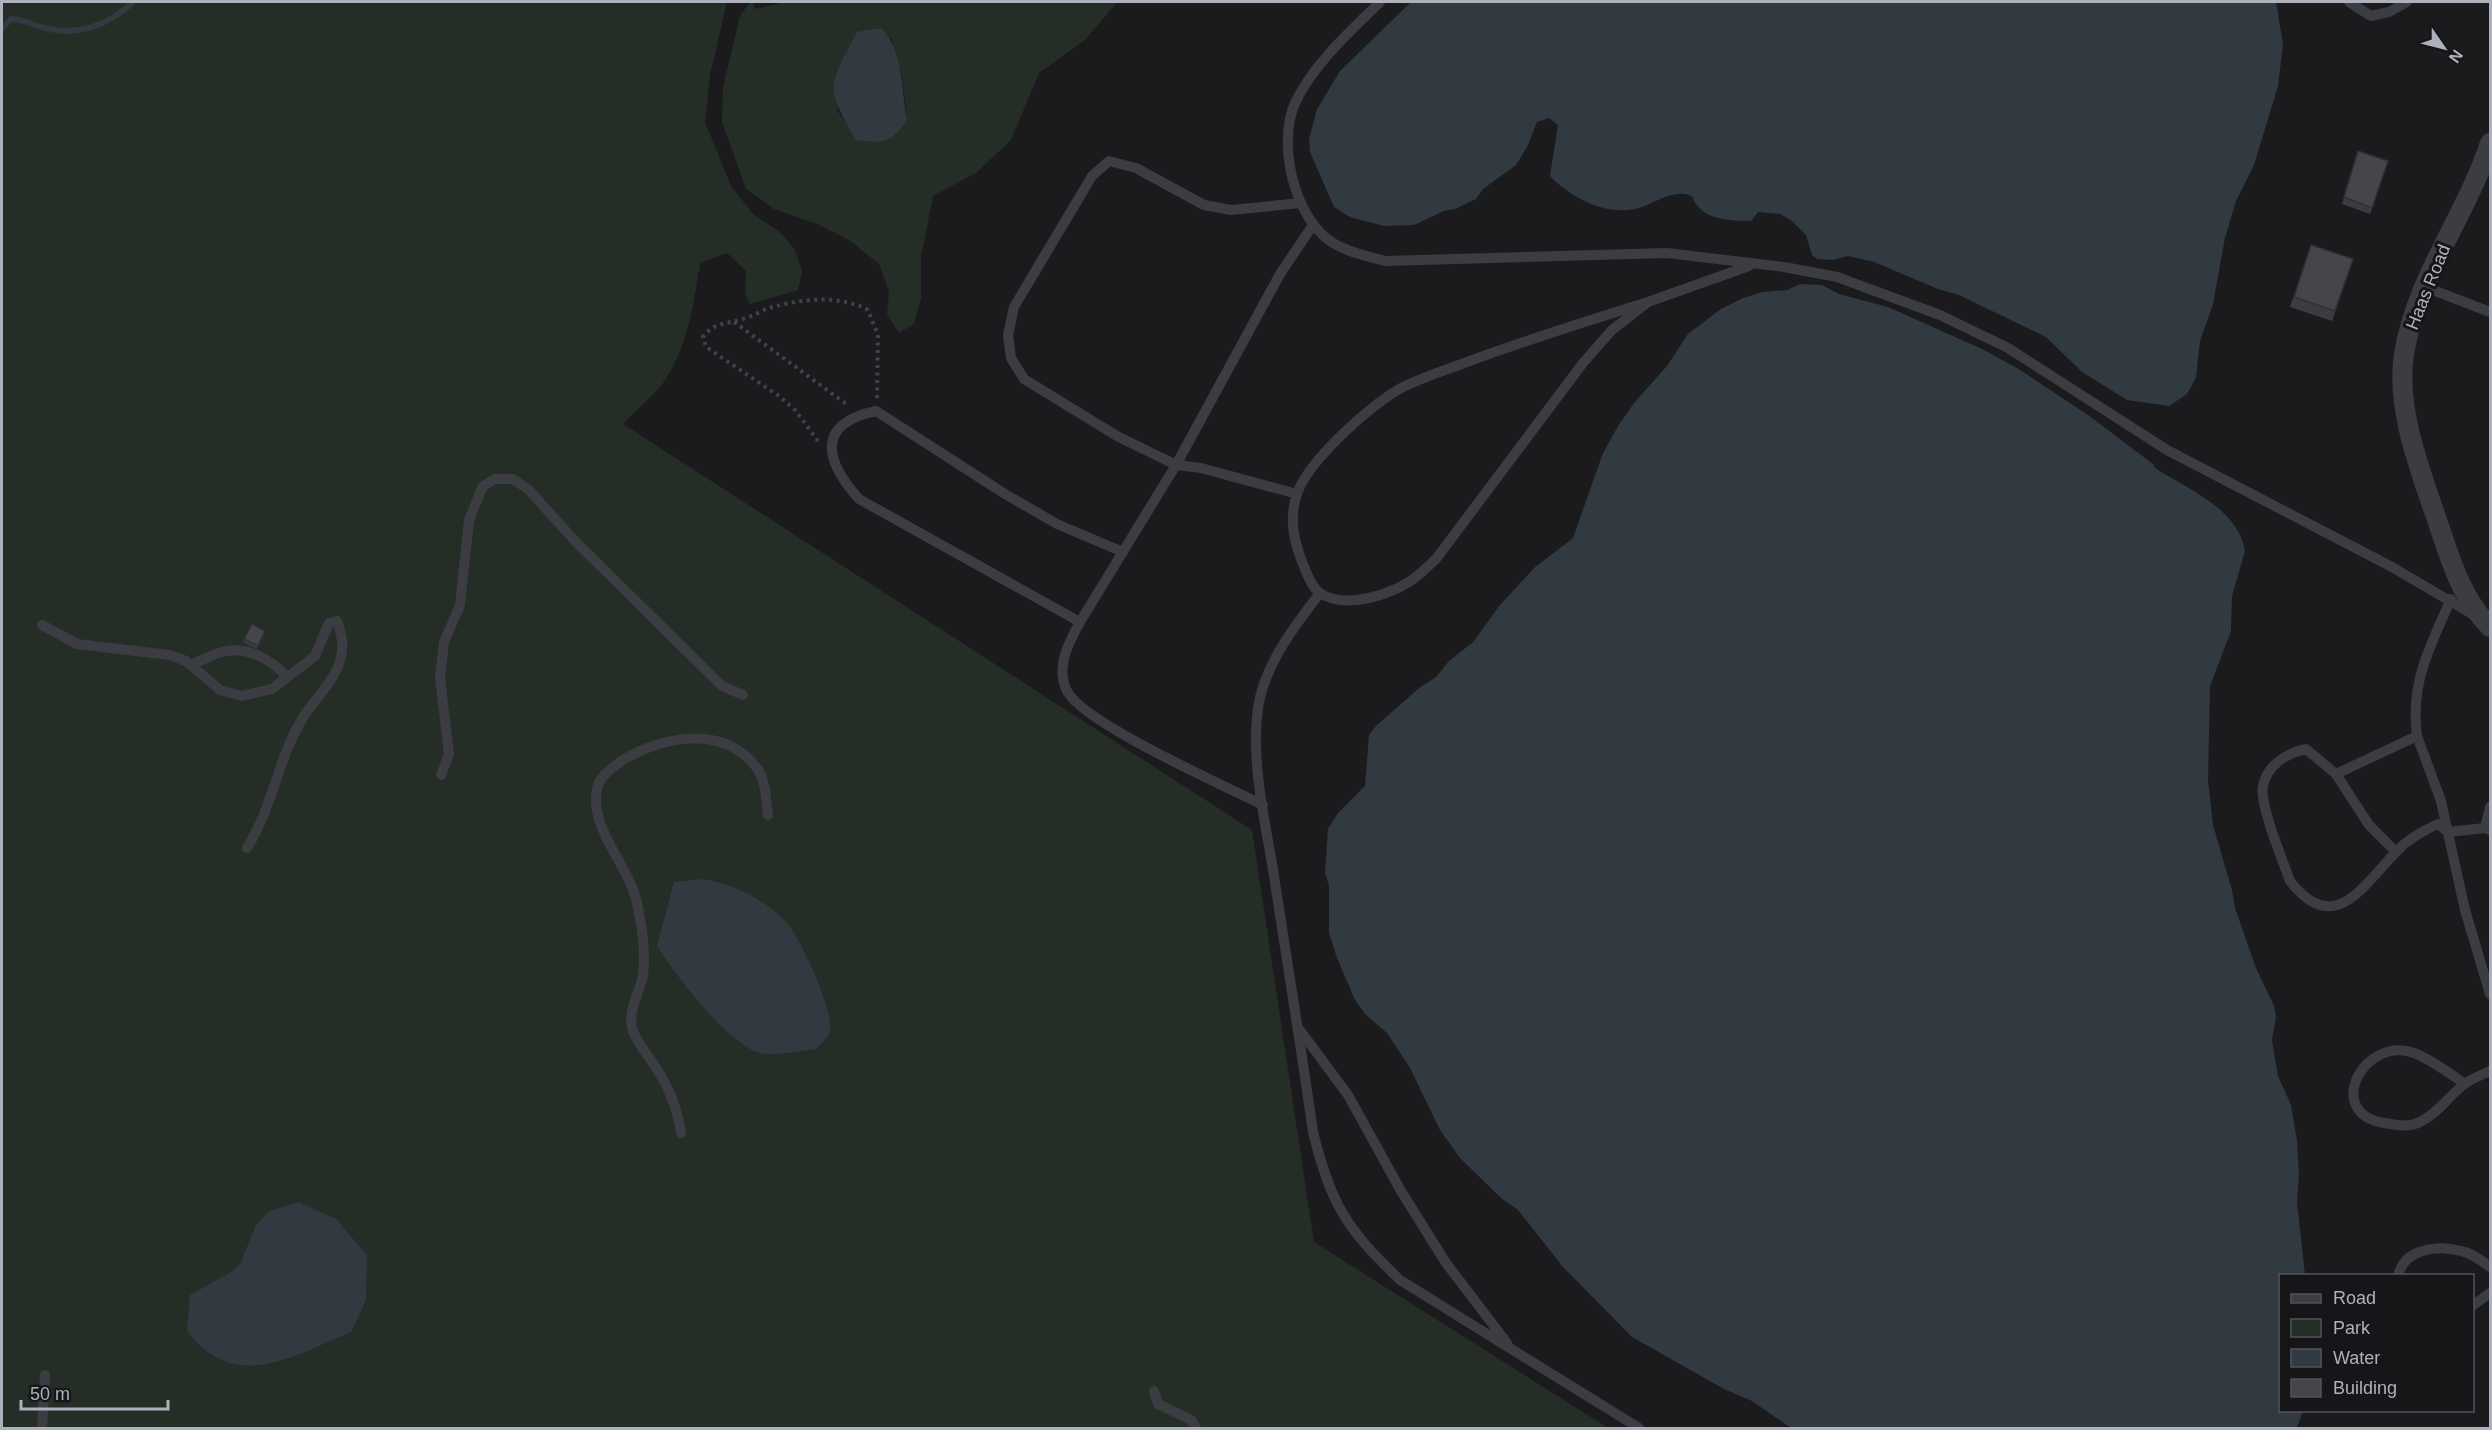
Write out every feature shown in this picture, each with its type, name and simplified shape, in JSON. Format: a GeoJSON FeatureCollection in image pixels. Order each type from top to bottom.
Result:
{"type":"FeatureCollection","features":[{"type":"Feature","properties":{"kind":"street","name":"Haas Road"},"geometry":{"type":"LineString","coordinates":[[2490,143],[2425,286],[2413,318],[2404,355],[2404,396],[2418,467],[2457,576],[2470,603],[2490,626]]}},
{"type":"Feature","properties":{"kind":"lane"},"geometry":{"type":"LineString","coordinates":[[1380,2],[1315,71],[1295,104],[1287,142],[1292,179],[1301,203],[1313,225],[1332,243],[1352,252],[1385,261],[1667,254],[1784,267],[1837,278],[1941,315],[2008,348],[2167,450],[2451,599],[2490,626]]}},
{"type":"Feature","properties":{"kind":"lane"},"geometry":{"type":"LineString","coordinates":[[2349,2],[2371,16],[2389,12],[2407,2]]}},
{"type":"Feature","properties":{"kind":"lane"},"geometry":{"type":"LineString","coordinates":[[1297,494],[1263,487],[1200,468],[1176,465],[1117,436],[1024,379],[1011,358],[1008,335],[1014,306],[1092,176],[1109,161],[1136,168],[1204,205],[1231,210],[1301,203]]}},
{"type":"Feature","properties":{"kind":"lane"},"geometry":{"type":"LineString","coordinates":[[1263,805],[1155,752],[1077,704],[1066,690],[1063,672],[1065,648],[1176,465],[1280,274],[1313,225]]}},
{"type":"Feature","properties":{"kind":"lane"},"geometry":{"type":"LineString","coordinates":[[1648,302],[1612,330],[1583,363],[1436,559],[1413,580],[1385,594],[1362,599],[1340,599],[1320,594],[1308,576],[1291,521],[1297,494],[1314,466],[1337,440],[1367,413],[1402,387],[1527,339],[1648,302],[1753,265]]}},
{"type":"Feature","properties":{"kind":"lane"},"geometry":{"type":"LineString","coordinates":[[2425,286],[2490,312]]}},
{"type":"Feature","properties":{"kind":"lane"},"geometry":{"type":"LineString","coordinates":[[1080,622],[859,499],[834,467],[831,446],[839,428],[854,416],[876,411],[1005,494],[1057,524],[1123,552]]}},
{"type":"Feature","properties":{"kind":"lane"},"geometry":{"type":"LineString","coordinates":[[441,775],[449,754],[440,678],[442,652],[460,604],[469,520],[483,486],[495,479],[513,479],[529,490],[574,540],[722,686],[743,694]]}},
{"type":"Feature","properties":{"kind":"lane"},"geometry":{"type":"LineString","coordinates":[[1320,594],[1297,623],[1263,686],[1257,717],[1263,805],[1313,1132],[1325,1178],[1337,1208],[1366,1247],[1400,1280],[1639,1428]]}},
{"type":"Feature","properties":{"kind":"lane"},"geometry":{"type":"LineString","coordinates":[[2451,599],[2423,663],[2415,698],[2417,736],[2441,801],[2465,910],[2490,994]]}},
{"type":"Feature","properties":{"kind":"lane"},"geometry":{"type":"LineString","coordinates":[[42,625],[77,644],[170,655],[190,665],[220,690],[242,696],[272,689],[315,656],[329,622],[337,621],[342,636],[341,656],[334,675],[305,714],[288,746],[258,830],[247,848]]}},
{"type":"Feature","properties":{"kind":"lane"},"geometry":{"type":"LineString","coordinates":[[190,665],[223,651],[240,650],[269,660],[287,677]]}},
{"type":"Feature","properties":{"kind":"lane"},"geometry":{"type":"LineString","coordinates":[[2336,774],[2417,736]]}},
{"type":"Feature","properties":{"kind":"lane"},"geometry":{"type":"LineString","coordinates":[[681,1134],[679,1113],[660,1074],[632,1030],[631,1014],[643,977],[637,900],[601,823],[596,802],[597,786],[608,771],[637,752],[674,738],[710,740],[734,749],[757,768],[768,815]]}},
{"type":"Feature","properties":{"kind":"lane"},"geometry":{"type":"LineString","coordinates":[[2396,852],[2369,825],[2336,774],[2306,749],[2293,752],[2278,760],[2263,787],[2265,807],[2290,881],[2319,907],[2330,909],[2359,893],[2396,852],[2420,832],[2438,825],[2448,832],[2488,829],[2490,807]]}},
{"type":"Feature","properties":{"kind":"lane"},"geometry":{"type":"LineString","coordinates":[[1298,1028],[1348,1095],[1401,1191],[1446,1263],[1510,1348]]}},
{"type":"Feature","properties":{"kind":"lane"},"geometry":{"type":"LineString","coordinates":[[2465,1083],[2424,1058],[2395,1050],[2374,1056],[2360,1071],[2353,1089],[2354,1104],[2368,1120],[2404,1126],[2421,1122],[2465,1083],[2490,1071]]}},
{"type":"Feature","properties":{"kind":"lane"},"geometry":{"type":"LineString","coordinates":[[2398,1274],[2400,1267],[2412,1254],[2431,1248],[2462,1251],[2490,1267]]}},
{"type":"Feature","properties":{"kind":"lane"},"geometry":{"type":"LineString","coordinates":[[2474,1305],[2490,1293]]}},
{"type":"Feature","properties":{"kind":"lane"},"geometry":{"type":"LineString","coordinates":[[42,1428],[45,1375]]}},
{"type":"Feature","properties":{"kind":"lane"},"geometry":{"type":"LineString","coordinates":[[1154,1391],[1158,1404],[1191,1420],[1196,1428]]}},
{"type":"Feature","properties":{"kind":"path"},"geometry":{"type":"LineString","coordinates":[[834,467],[795,410],[762,382],[706,347],[703,337],[709,328],[720,323],[733,322],[769,308],[807,300],[847,301],[868,310],[878,334],[876,411]]}},
{"type":"Feature","properties":{"kind":"path"},"geometry":{"type":"LineString","coordinates":[[733,322],[861,414]]}},
{"type":"Feature","properties":{"kind":"green space"},"geometry":{"type":"Polygon","coordinates":[[[2,2],[727,2],[710,75],[705,122],[731,186],[754,215],[781,233],[795,250],[802,271],[798,290],[750,304],[745,293],[746,271],[727,253],[700,263],[692,310],[678,356],[659,388],[623,424],[1252,830],[1314,1242],[1608,1428],[2,1428],[2,2]]]}},
{"type":"Feature","properties":{"kind":"green space"},"geometry":{"type":"Polygon","coordinates":[[[750,2],[753,2],[755,9],[778,4],[777,2],[1117,2],[1085,40],[1039,73],[1011,140],[976,173],[933,196],[921,257],[921,298],[914,324],[899,333],[887,314],[889,291],[879,264],[849,240],[817,224],[774,209],[746,189],[722,122],[723,87],[740,16],[750,2]],[[891,38],[837,110],[844,120],[907,120],[902,76],[891,38]]]}},
{"type":"Feature","properties":{"kind":"water"},"geometry":{"type":"Polygon","coordinates":[[[1411,2],[2276,2],[2283,44],[2278,86],[2254,165],[2236,201],[2225,238],[2213,304],[2200,341],[2196,378],[2187,394],[2169,406],[2127,400],[2082,372],[2046,337],[1959,295],[1938,289],[1874,262],[1848,256],[1833,260],[1817,259],[1812,255],[1806,235],[1792,221],[1780,214],[1758,212],[1751,221],[1716,218],[1702,210],[1692,196],[1685,194],[1672,195],[1639,208],[1627,210],[1602,208],[1590,204],[1568,192],[1550,176],[1558,125],[1549,118],[1537,122],[1527,147],[1516,165],[1483,189],[1476,199],[1414,225],[1384,226],[1350,217],[1334,207],[1310,152],[1309,139],[1317,109],[1340,71],[1411,2]]]}},
{"type":"Feature","properties":{"kind":"water"},"geometry":{"type":"Polygon","coordinates":[[[881,28],[888,37],[898,59],[907,120],[896,133],[886,140],[874,142],[856,140],[835,97],[836,76],[857,32],[881,28]]]}},
{"type":"Feature","properties":{"kind":"water"},"geometry":{"type":"Polygon","coordinates":[[[1800,284],[1822,285],[1839,294],[1888,307],[1982,349],[2017,368],[2088,415],[2153,464],[2155,468],[2209,501],[2222,511],[2240,536],[2245,551],[2232,596],[2231,631],[2210,686],[2208,780],[2213,825],[2235,908],[2256,968],[2274,1006],[2276,1017],[2272,1040],[2278,1076],[2291,1105],[2297,1141],[2299,1173],[2297,1202],[2305,1274],[2279,1274],[2279,1412],[2303,1412],[2297,1428],[1791,1428],[1752,1401],[1724,1389],[1632,1337],[1563,1267],[1518,1210],[1501,1198],[1460,1158],[1440,1130],[1410,1068],[1387,1033],[1365,1014],[1355,1000],[1329,933],[1329,886],[1325,873],[1328,829],[1338,813],[1365,786],[1369,735],[1376,726],[1419,688],[1436,677],[1449,661],[1473,642],[1500,605],[1534,568],[1573,538],[1603,453],[1618,426],[1634,403],[1667,366],[1688,334],[1721,309],[1743,298],[1763,292],[1787,290],[1800,284]]]}},
{"type":"Feature","properties":{"kind":"water"},"geometry":{"type":"Polygon","coordinates":[[[703,879],[726,884],[749,894],[780,916],[794,932],[822,992],[830,1021],[829,1034],[816,1049],[765,1054],[751,1049],[736,1039],[705,1009],[657,946],[674,882],[703,879]]]}},
{"type":"Feature","properties":{"kind":"water"},"geometry":{"type":"Polygon","coordinates":[[[299,1202],[336,1219],[367,1255],[366,1300],[351,1332],[308,1351],[265,1364],[245,1365],[225,1361],[205,1350],[187,1331],[190,1295],[231,1272],[240,1264],[256,1225],[269,1211],[299,1202]]]}},
{"type":"Feature","properties":{"kind":"building"},"geometry":{"type":"Polygon","coordinates":[[[2358,151],[2388,161],[2372,208],[2344,197],[2358,151]]]}},
{"type":"Feature","properties":{"kind":"building"},"geometry":{"type":"Polygon","coordinates":[[[2311,245],[2353,259],[2335,311],[2294,297],[2311,245]]]}},
{"type":"Feature","properties":{"kind":"building"},"geometry":{"type":"Polygon","coordinates":[[[252,624],[265,631],[258,646],[244,639],[252,624]]]}},
{"type":"Feature","properties":{"kind":"waterway"},"geometry":{"type":"LineString","coordinates":[[2,28],[11,19],[64,31],[89,28],[112,18],[133,2]]}}]}
